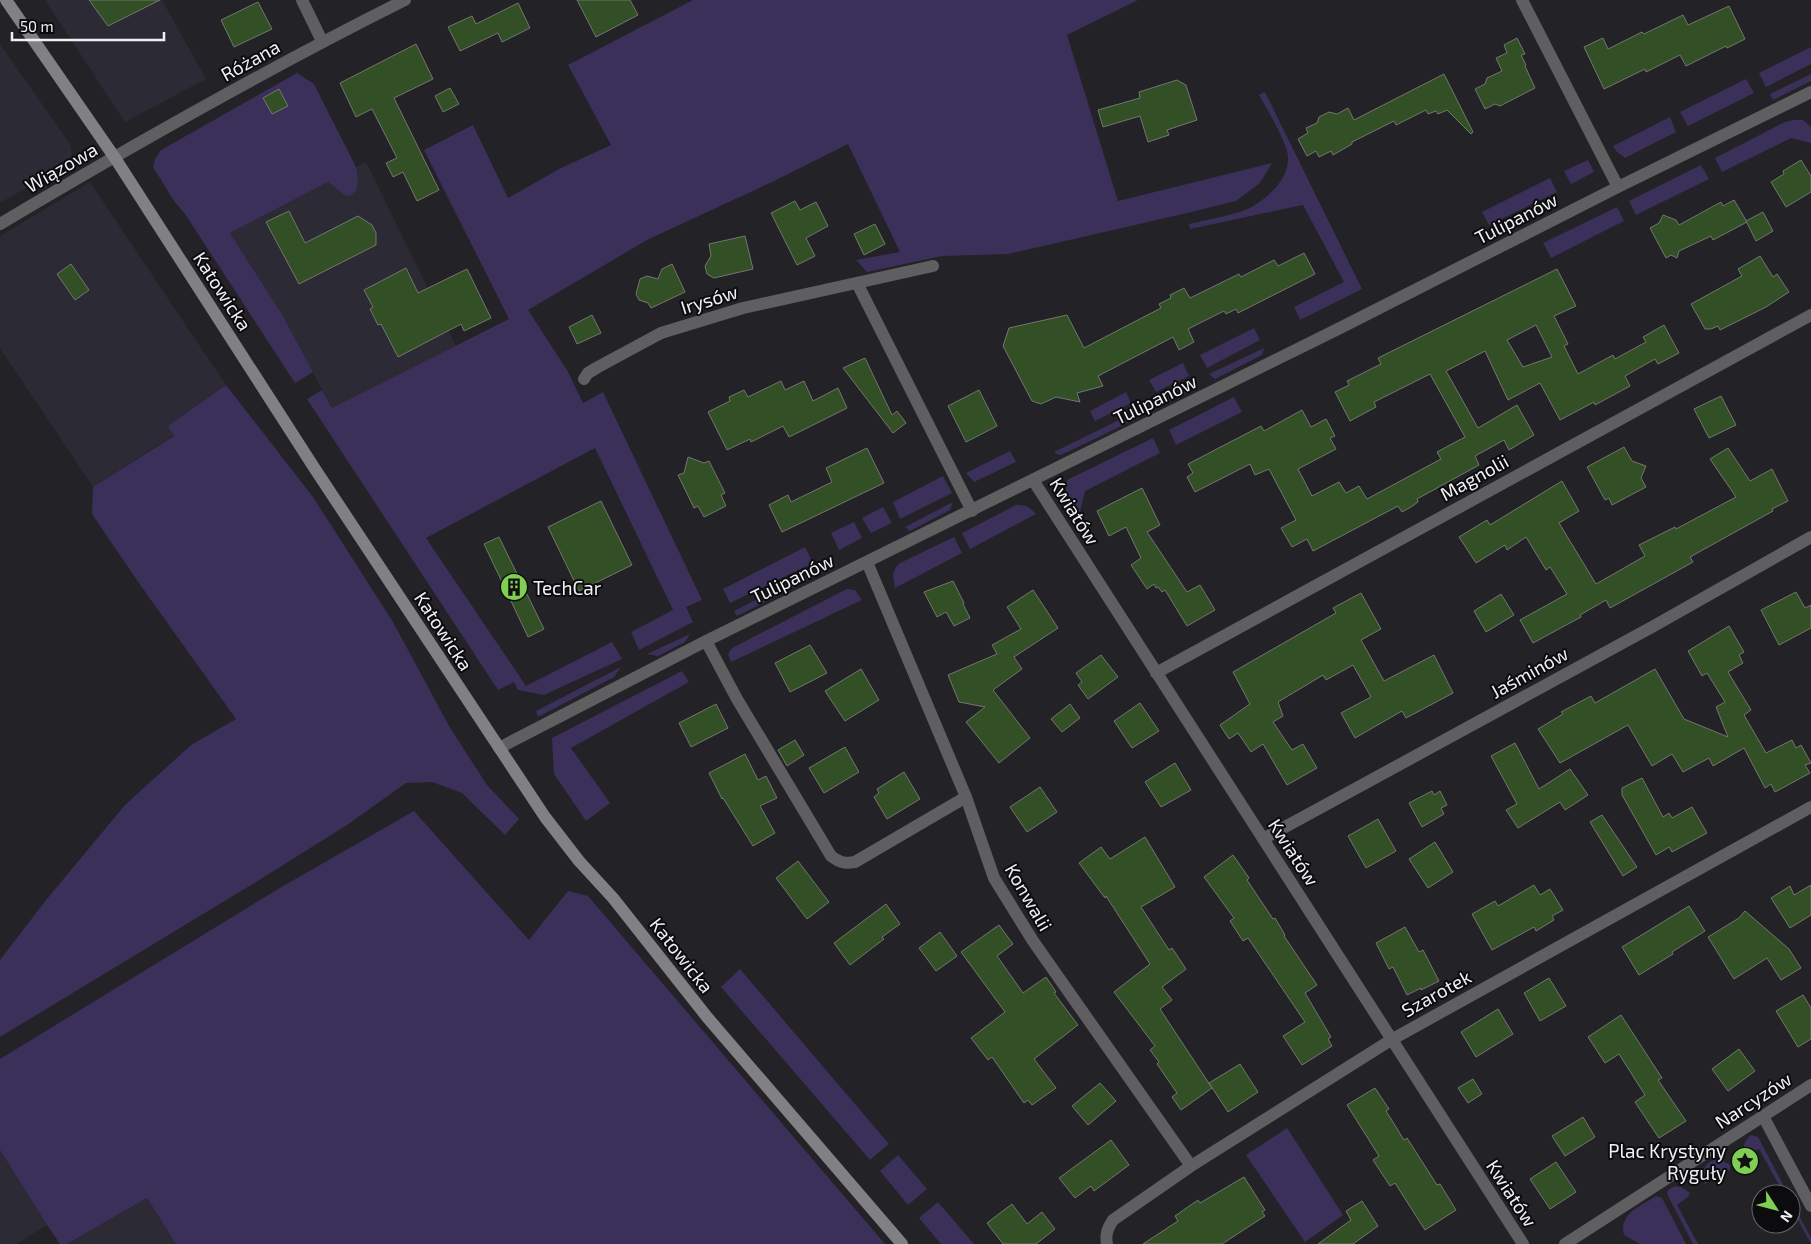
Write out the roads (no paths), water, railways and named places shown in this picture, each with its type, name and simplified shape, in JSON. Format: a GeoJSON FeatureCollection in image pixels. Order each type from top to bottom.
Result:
{"type":"FeatureCollection","features":[{"type":"Feature","properties":{"kind":"main road","name":"Katowicka"},"geometry":{"type":"LineString","coordinates":[[6,0],[115,158],[315,469],[546,817],[579,861],[613,898],[707,1017],[902,1244]]}},
{"type":"Feature","properties":{"kind":"street"},"geometry":{"type":"LineString","coordinates":[[302,0],[322,41]]}},
{"type":"Feature","properties":{"kind":"street","name":"Różana"},"geometry":{"type":"LineString","coordinates":[[115,158],[149,137],[322,41],[405,0]]}},
{"type":"Feature","properties":{"kind":"street"},"geometry":{"type":"LineString","coordinates":[[1522,0],[1618,187]]}},
{"type":"Feature","properties":{"kind":"street","name":"Tulipanów"},"geometry":{"type":"LineString","coordinates":[[499,748],[706,641],[1331,333],[1618,187],[1810,95]]}},
{"type":"Feature","properties":{"kind":"street","name":"Wiązowa"},"geometry":{"type":"LineString","coordinates":[[0,224],[115,158]]}},
{"type":"Feature","properties":{"kind":"street","name":"Irysów"},"geometry":{"type":"LineString","coordinates":[[584,379],[588,373],[660,333],[743,308],[933,266]]}},
{"type":"Feature","properties":{"kind":"street"},"geometry":{"type":"LineString","coordinates":[[857,283],[972,511]]}},
{"type":"Feature","properties":{"kind":"street","name":"Magnolii"},"geometry":{"type":"LineString","coordinates":[[1156,673],[1811,315]]}},
{"type":"Feature","properties":{"kind":"street","name":"Kwiatów"},"geometry":{"type":"LineString","coordinates":[[1033,480],[1523,1244]]}},
{"type":"Feature","properties":{"kind":"street","name":"Jaśminów"},"geometry":{"type":"LineString","coordinates":[[1263,839],[1652,627],[1811,537]]}},
{"type":"Feature","properties":{"kind":"street","name":"Konwalii"},"geometry":{"type":"LineString","coordinates":[[867,562],[966,797],[994,878],[1033,941],[1192,1166]]}},
{"type":"Feature","properties":{"kind":"street"},"geometry":{"type":"LineString","coordinates":[[706,641],[742,707],[831,856],[838,861],[846,864],[855,862],[966,797]]}},
{"type":"Feature","properties":{"kind":"street","name":"Szarotek"},"geometry":{"type":"LineString","coordinates":[[1107,1244],[1106,1237],[1113,1220],[1192,1166],[1391,1040],[1811,807]]}},
{"type":"Feature","properties":{"kind":"street","name":"Narcyzów"},"geometry":{"type":"LineString","coordinates":[[1565,1244],[1811,1085]]}},
{"type":"Feature","properties":{"kind":"street"},"geometry":{"type":"LineString","coordinates":[[1762,1116],[1811,1206]]}},
{"type":"Feature","properties":{"kind":"place","name":"TechCar"},"geometry":{"type":"Point","coordinates":[514,587]}},
{"type":"Feature","properties":{"kind":"place","name":"Plac Krystyny Ryguły"},"geometry":{"type":"Point","coordinates":[1745,1161]}}]}
